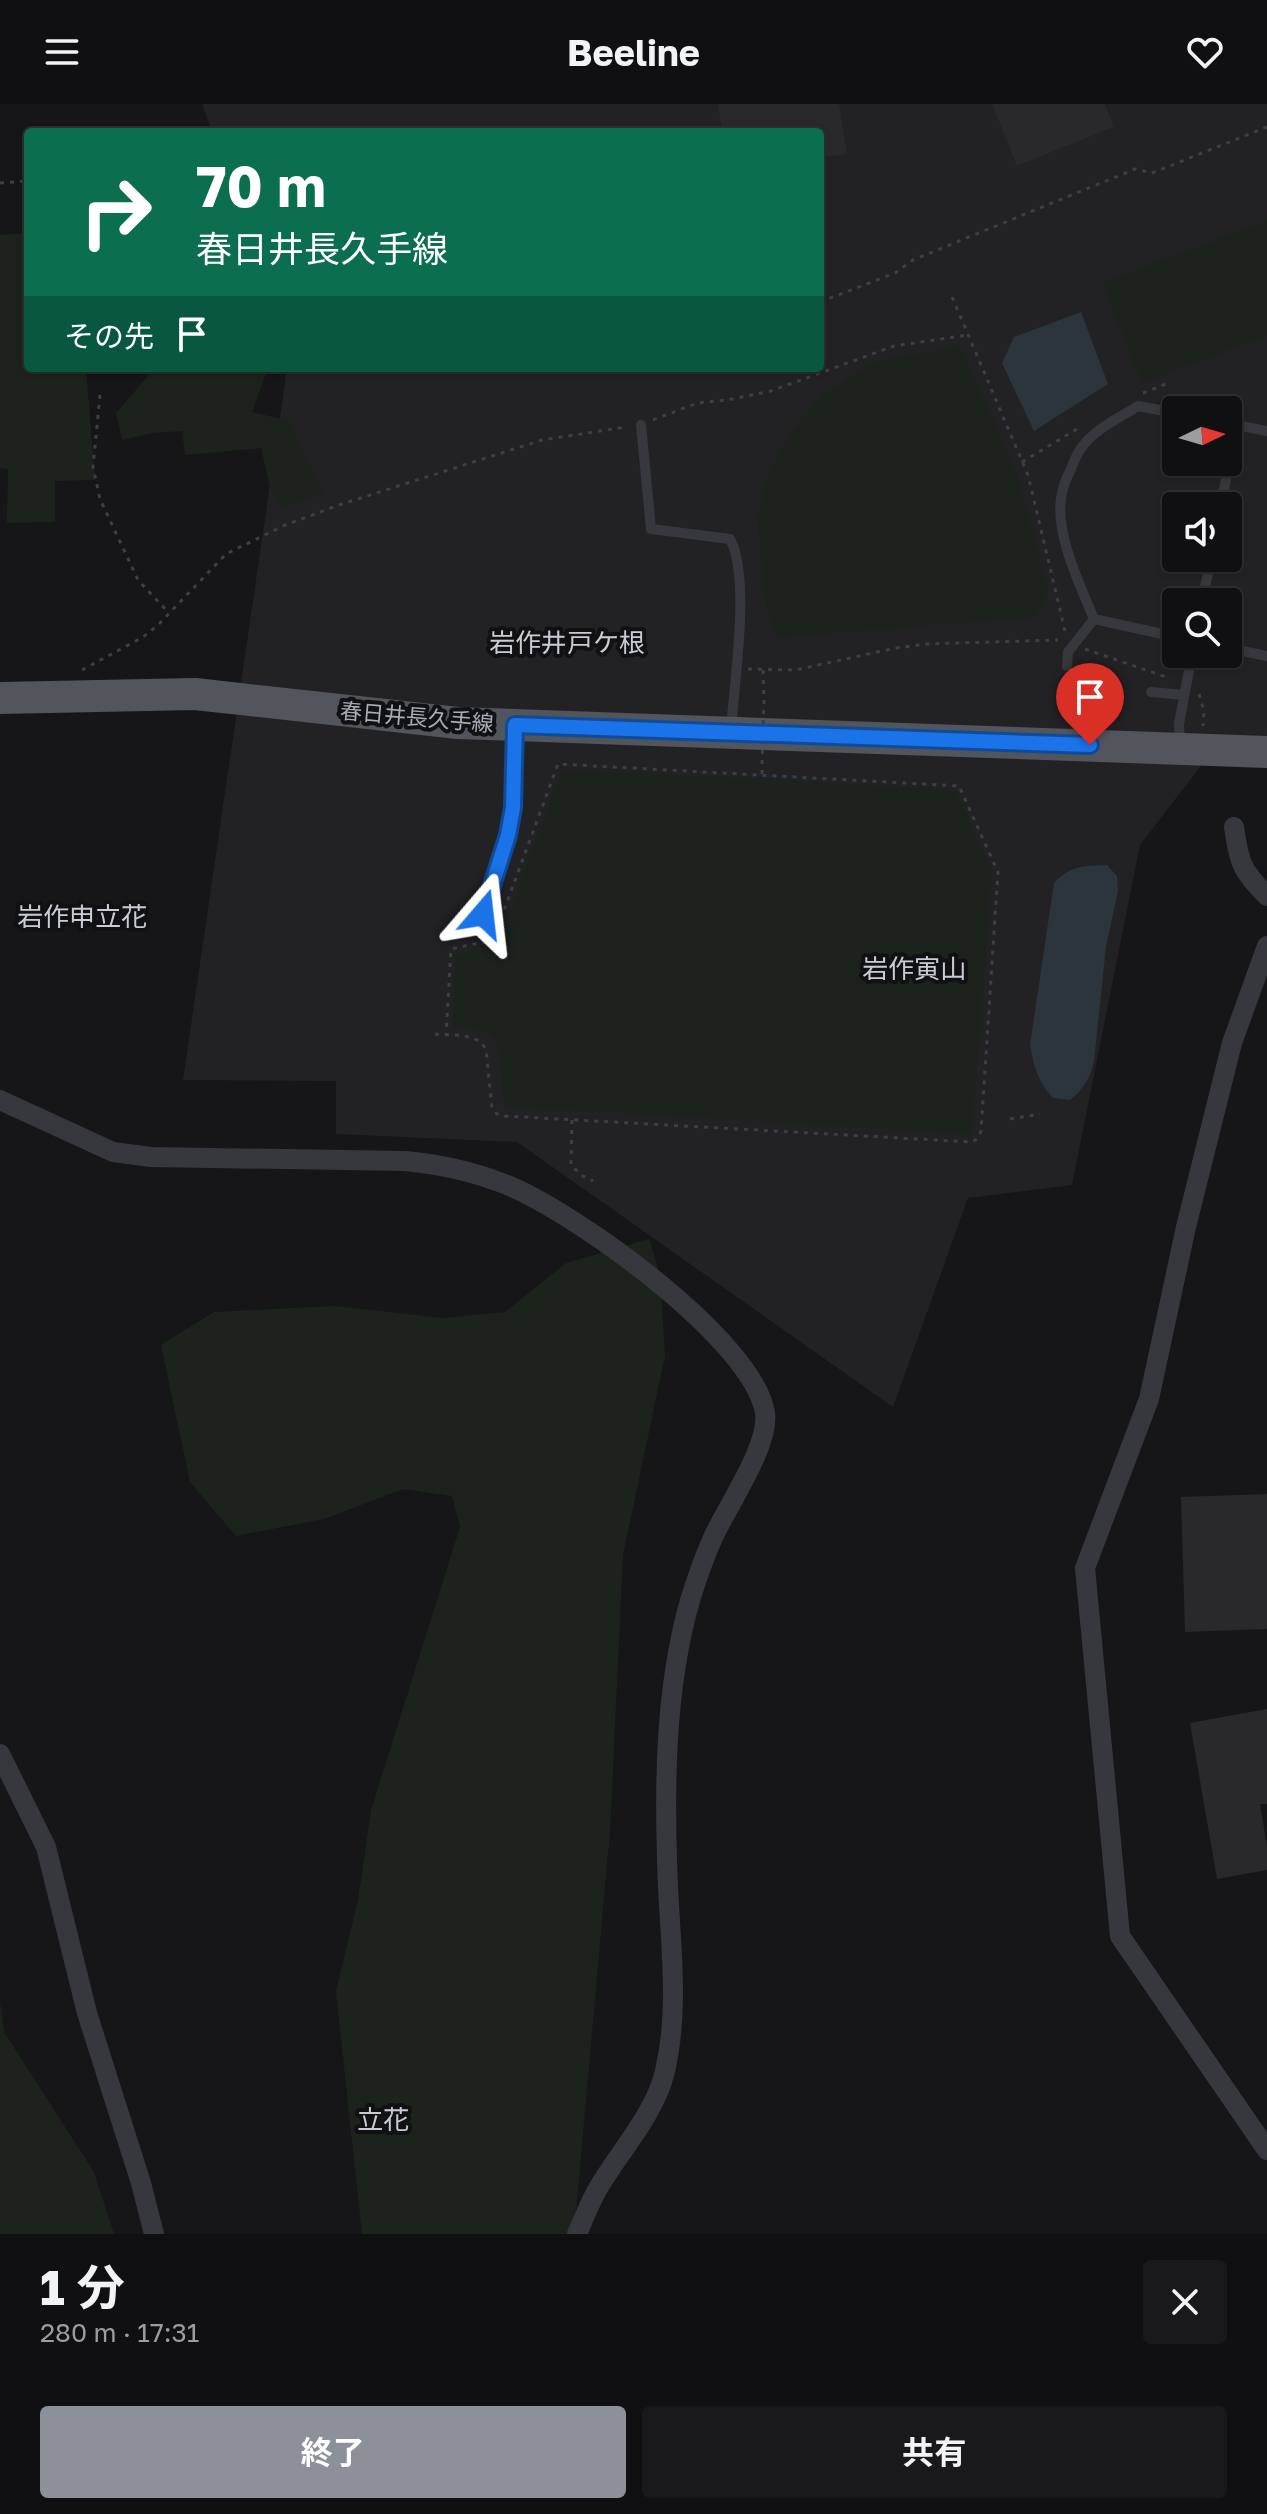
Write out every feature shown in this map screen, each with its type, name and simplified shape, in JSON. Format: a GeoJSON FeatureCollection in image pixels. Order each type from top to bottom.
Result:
{"type":"FeatureCollection","features":[{"type":"Feature","properties":{"kind":"main road","name":"春日井長久手線"},"geometry":{"type":"LineString","coordinates":[[0,698],[195,694],[458,723],[1267,752]]}},
{"type":"Feature","properties":{"kind":"street"},"geometry":{"type":"LineString","coordinates":[[1234,827],[1239,861],[1267,896]]}},
{"type":"Feature","properties":{"kind":"street"},"geometry":{"type":"LineString","coordinates":[[1267,946],[1258,1002],[1232,1043],[1224,1073],[1186,1227],[1149,1399],[1085,1568],[1120,1936],[1267,2150]]}},
{"type":"Feature","properties":{"kind":"street"},"geometry":{"type":"LineString","coordinates":[[0,1100],[113,1152],[151,1157],[432,1163],[502,1183],[547,1205],[598,1236],[673,1295],[727,1348],[752,1378],[766,1414],[763,1437],[712,1540],[691,1597],[678,1660],[669,1734],[666,1839],[674,2021],[665,2075],[643,2121],[596,2192],[577,2234]]}},
{"type":"Feature","properties":{"kind":"street"},"geometry":{"type":"LineString","coordinates":[[0,1754],[46,1847],[87,2013],[154,2234]]}},
{"type":"Feature","properties":{"kind":"lane"},"geometry":{"type":"LineString","coordinates":[[1094,619],[1074,571],[1062,524],[1060,502],[1066,479],[1082,445],[1103,428],[1138,406],[1162,410]]}},
{"type":"Feature","properties":{"kind":"lane"},"geometry":{"type":"LineString","coordinates":[[641,425],[651,529],[730,539],[737,552],[740,587],[731,732]]}},
{"type":"Feature","properties":{"kind":"lane"},"geometry":{"type":"LineString","coordinates":[[1242,426],[1267,431]]}},
{"type":"Feature","properties":{"kind":"lane"},"geometry":{"type":"LineString","coordinates":[[1094,619],[1162,634]]}},
{"type":"Feature","properties":{"kind":"lane"},"geometry":{"type":"LineString","coordinates":[[1067,666],[1068,652],[1094,619]]}},
{"type":"Feature","properties":{"kind":"lane"},"geometry":{"type":"LineString","coordinates":[[1242,651],[1267,656]]}},
{"type":"Feature","properties":{"kind":"lane"},"geometry":{"type":"LineString","coordinates":[[1180,749],[1179,724],[1189,668]]}},
{"type":"Feature","properties":{"kind":"lane"},"geometry":{"type":"LineString","coordinates":[[1151,692],[1184,695]]}},
{"type":"Feature","properties":{"kind":"lane"},"geometry":{"type":"LineString","coordinates":[[444,935],[469,929],[483,914],[508,835],[513,808],[515,725]]}},
{"type":"Feature","properties":{"kind":"path"},"geometry":{"type":"LineString","coordinates":[[824,300],[895,273],[913,260],[1135,169],[1152,173],[1267,127]]}},
{"type":"Feature","properties":{"kind":"path"},"geometry":{"type":"LineString","coordinates":[[0,183],[24,181]]}},
{"type":"Feature","properties":{"kind":"path"},"geometry":{"type":"LineString","coordinates":[[824,372],[894,346],[968,335]]}},
{"type":"Feature","properties":{"kind":"path"},"geometry":{"type":"LineString","coordinates":[[79,671],[143,637],[226,554],[283,526],[542,440],[641,425],[697,403],[771,391],[823,372]]}},
{"type":"Feature","properties":{"kind":"path"},"geometry":{"type":"LineString","coordinates":[[100,395],[93,467],[100,499],[138,580],[169,613]]}},
{"type":"Feature","properties":{"kind":"path"},"geometry":{"type":"LineString","coordinates":[[736,668],[795,670],[896,648],[926,644],[1061,640],[1065,632]]}},
{"type":"Feature","properties":{"kind":"path"},"geometry":{"type":"LineString","coordinates":[[762,774],[763,670]]}},
{"type":"Feature","properties":{"kind":"path"},"geometry":{"type":"LineString","coordinates":[[435,1034],[475,1038],[482,1042],[486,1050],[492,1108],[497,1114],[972,1142],[981,1131],[998,872],[959,786],[558,764],[500,921],[483,942],[451,949],[446,1035]]}},
{"type":"Feature","properties":{"kind":"path"},"geometry":{"type":"LineString","coordinates":[[1010,1119],[1040,1114]]}},
{"type":"Feature","properties":{"kind":"path"},"geometry":{"type":"LineString","coordinates":[[572,1120],[571,1165],[593,1181]]}},
{"type":"Feature","properties":{"kind":"shaded area"},"geometry":{"type":"Polygon","coordinates":[[[202,104],[1267,104],[1267,737],[1224,736],[1140,845],[1072,1185],[968,1198],[893,1407],[517,1142],[336,1134],[336,1081],[183,1080],[286,372],[824,372],[824,128],[211,128],[202,104]]]}},
{"type":"Feature","properties":{"kind":"shaded area"},"geometry":{"type":"Polygon","coordinates":[[[1267,221],[1267,335],[1142,383],[1103,283],[1267,221]]]}},
{"type":"Feature","properties":{"kind":"shaded area"},"geometry":{"type":"Polygon","coordinates":[[[24,233],[24,372],[86,372],[95,480],[55,481],[55,522],[7,523],[8,469],[0,468],[0,235],[24,233]]]}},
{"type":"Feature","properties":{"kind":"shaded area"},"geometry":{"type":"Polygon","coordinates":[[[1081,312],[1108,384],[1034,431],[1002,363],[1014,337],[1081,312]]]}},
{"type":"Feature","properties":{"kind":"shaded area"},"geometry":{"type":"Polygon","coordinates":[[[960,347],[1018,476],[1048,591],[1035,617],[778,637],[766,603],[759,524],[763,495],[780,451],[809,411],[845,379],[888,359],[960,347]]]}},
{"type":"Feature","properties":{"kind":"shaded area"},"geometry":{"type":"Polygon","coordinates":[[[152,372],[267,372],[252,412],[290,421],[325,494],[280,508],[269,483],[261,448],[185,455],[182,431],[122,440],[116,413],[152,372]]]}},
{"type":"Feature","properties":{"kind":"shaded area"},"geometry":{"type":"Polygon","coordinates":[[[562,770],[955,791],[992,871],[972,1134],[504,1106],[500,1055],[495,1038],[481,1029],[453,1027],[455,955],[484,945],[505,924],[562,770]]]}},
{"type":"Feature","properties":{"kind":"shaded area"},"geometry":{"type":"Polygon","coordinates":[[[1107,865],[1117,876],[1118,891],[1106,947],[1094,1061],[1086,1083],[1075,1096],[1070,1100],[1053,1098],[1037,1074],[1030,1045],[1054,883],[1078,868],[1107,865]]]}},
{"type":"Feature","properties":{"kind":"shaded area"},"geometry":{"type":"Polygon","coordinates":[[[649,1239],[660,1274],[665,1356],[623,1555],[610,1830],[574,2234],[362,2234],[336,1991],[358,1900],[371,1810],[460,1527],[452,1496],[403,1489],[324,1519],[236,1536],[190,1482],[161,1345],[214,1312],[335,1306],[442,1318],[505,1312],[566,1263],[649,1239]]]}},
{"type":"Feature","properties":{"kind":"shaded area"},"geometry":{"type":"Polygon","coordinates":[[[0,2001],[4,2032],[94,2172],[114,2234],[0,2234],[0,2001]]]}},
{"type":"Feature","properties":{"kind":"building"},"geometry":{"type":"Polygon","coordinates":[[[718,104],[839,104],[847,154],[824,157],[824,128],[721,128],[718,104]]]}},
{"type":"Feature","properties":{"kind":"building"},"geometry":{"type":"Polygon","coordinates":[[[992,104],[1105,104],[1114,127],[1017,166],[992,104]]]}},
{"type":"Feature","properties":{"kind":"building"},"geometry":{"type":"Polygon","coordinates":[[[1267,1494],[1267,1629],[1185,1632],[1181,1497],[1267,1494]]]}},
{"type":"Feature","properties":{"kind":"building"},"geometry":{"type":"Polygon","coordinates":[[[1267,1709],[1267,1804],[1260,1804],[1267,1846],[1267,1870],[1217,1879],[1190,1723],[1267,1709]]]}},
{"type":"Feature","properties":{"kind":"district","name":"岩作井戸ケ根"},"geometry":{"type":"Point","coordinates":[567,643]}},
{"type":"Feature","properties":{"kind":"district","name":"岩作申立花"},"geometry":{"type":"Point","coordinates":[82,917]}},
{"type":"Feature","properties":{"kind":"district","name":"岩作寅山"},"geometry":{"type":"Point","coordinates":[914,969]}},
{"type":"Feature","properties":{"kind":"district","name":"立花"},"geometry":{"type":"Point","coordinates":[383,2120]}},
{"type":"Feature","properties":{"kind":"route"},"geometry":{"type":"LineString","coordinates":[[483,914],[508,835],[513,808],[515,725],[1090,745]]}}]}
